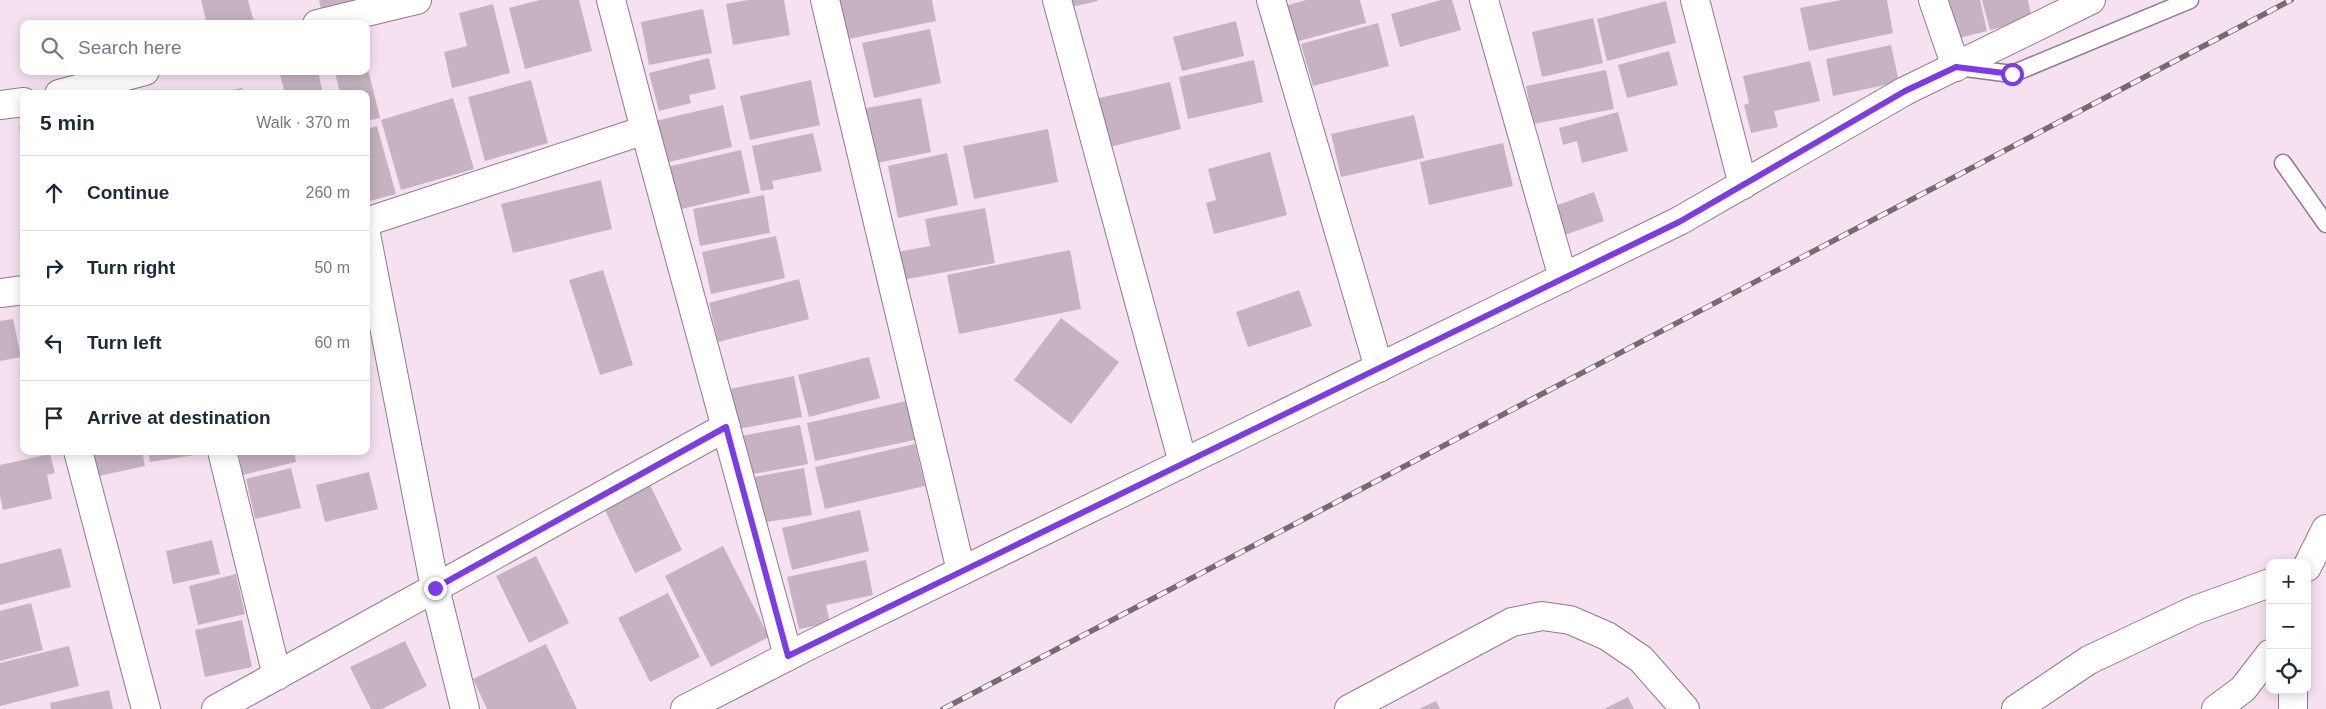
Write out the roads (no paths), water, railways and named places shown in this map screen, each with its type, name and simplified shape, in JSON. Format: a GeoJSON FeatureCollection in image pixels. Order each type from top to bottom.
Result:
{"type":"FeatureCollection","features":[{"type":"Feature","properties":{"kind":"street"},"geometry":{"type":"LineString","coordinates":[[334,20],[417,0]]}},
{"type":"Feature","properties":{"kind":"street"},"geometry":{"type":"LineString","coordinates":[[611,0],[788,656]]}},
{"type":"Feature","properties":{"kind":"street"},"geometry":{"type":"LineString","coordinates":[[825,0],[961,572]]}},
{"type":"Feature","properties":{"kind":"street"},"geometry":{"type":"LineString","coordinates":[[1057,0],[1183,464]]}},
{"type":"Feature","properties":{"kind":"street"},"geometry":{"type":"LineString","coordinates":[[1270,0],[1378,368]]}},
{"type":"Feature","properties":{"kind":"street"},"geometry":{"type":"LineString","coordinates":[[1484,0],[1563,278]]}},
{"type":"Feature","properties":{"kind":"street"},"geometry":{"type":"LineString","coordinates":[[1695,0],[1743,185]]}},
{"type":"Feature","properties":{"kind":"street"},"geometry":{"type":"LineString","coordinates":[[1934,0],[1956,67]]}},
{"type":"Feature","properties":{"kind":"street"},"geometry":{"type":"LineString","coordinates":[[685,709],[788,656],[1679,222],[1905,91],[2091,0]]}},
{"type":"Feature","properties":{"kind":"street"},"geometry":{"type":"LineString","coordinates":[[74,90],[130,75]]}},
{"type":"Feature","properties":{"kind":"street"},"geometry":{"type":"LineString","coordinates":[[0,106],[20,103]]}},
{"type":"Feature","properties":{"kind":"street"},"geometry":{"type":"LineString","coordinates":[[370,221],[645,130]]}},
{"type":"Feature","properties":{"kind":"street"},"geometry":{"type":"LineString","coordinates":[[370,255],[435,588],[465,709]]}},
{"type":"Feature","properties":{"kind":"street"},"geometry":{"type":"LineString","coordinates":[[0,293],[20,290]]}},
{"type":"Feature","properties":{"kind":"street"},"geometry":{"type":"LineString","coordinates":[[216,709],[726,427]]}},
{"type":"Feature","properties":{"kind":"street"},"geometry":{"type":"LineString","coordinates":[[79,455],[146,709]]}},
{"type":"Feature","properties":{"kind":"street"},"geometry":{"type":"LineString","coordinates":[[223,455],[276,676]]}},
{"type":"Feature","properties":{"kind":"street"},"geometry":{"type":"LineString","coordinates":[[2311,559],[2326,529]]}},
{"type":"Feature","properties":{"kind":"street"},"geometry":{"type":"LineString","coordinates":[[2016,709],[2089,660],[2195,610],[2266,584]]}},
{"type":"Feature","properties":{"kind":"street"},"geometry":{"type":"LineString","coordinates":[[1349,709],[1512,622],[1542,616],[1570,620],[1607,636],[1641,659],[1685,709]]}},
{"type":"Feature","properties":{"kind":"street"},"geometry":{"type":"LineString","coordinates":[[2216,709],[2243,689],[2266,659]]}},
{"type":"Feature","properties":{"kind":"street"},"geometry":{"type":"LineString","coordinates":[[2293,694],[2293,709]]}},
{"type":"Feature","properties":{"kind":"lane"},"geometry":{"type":"LineString","coordinates":[[1956,67],[2012,74],[2190,0]]}},
{"type":"Feature","properties":{"kind":"lane"},"geometry":{"type":"LineString","coordinates":[[2283,162],[2326,224]]}},
{"type":"Feature","properties":{"kind":"railway"},"geometry":{"type":"LineString","coordinates":[[943,709],[2291,0]]}}]}
